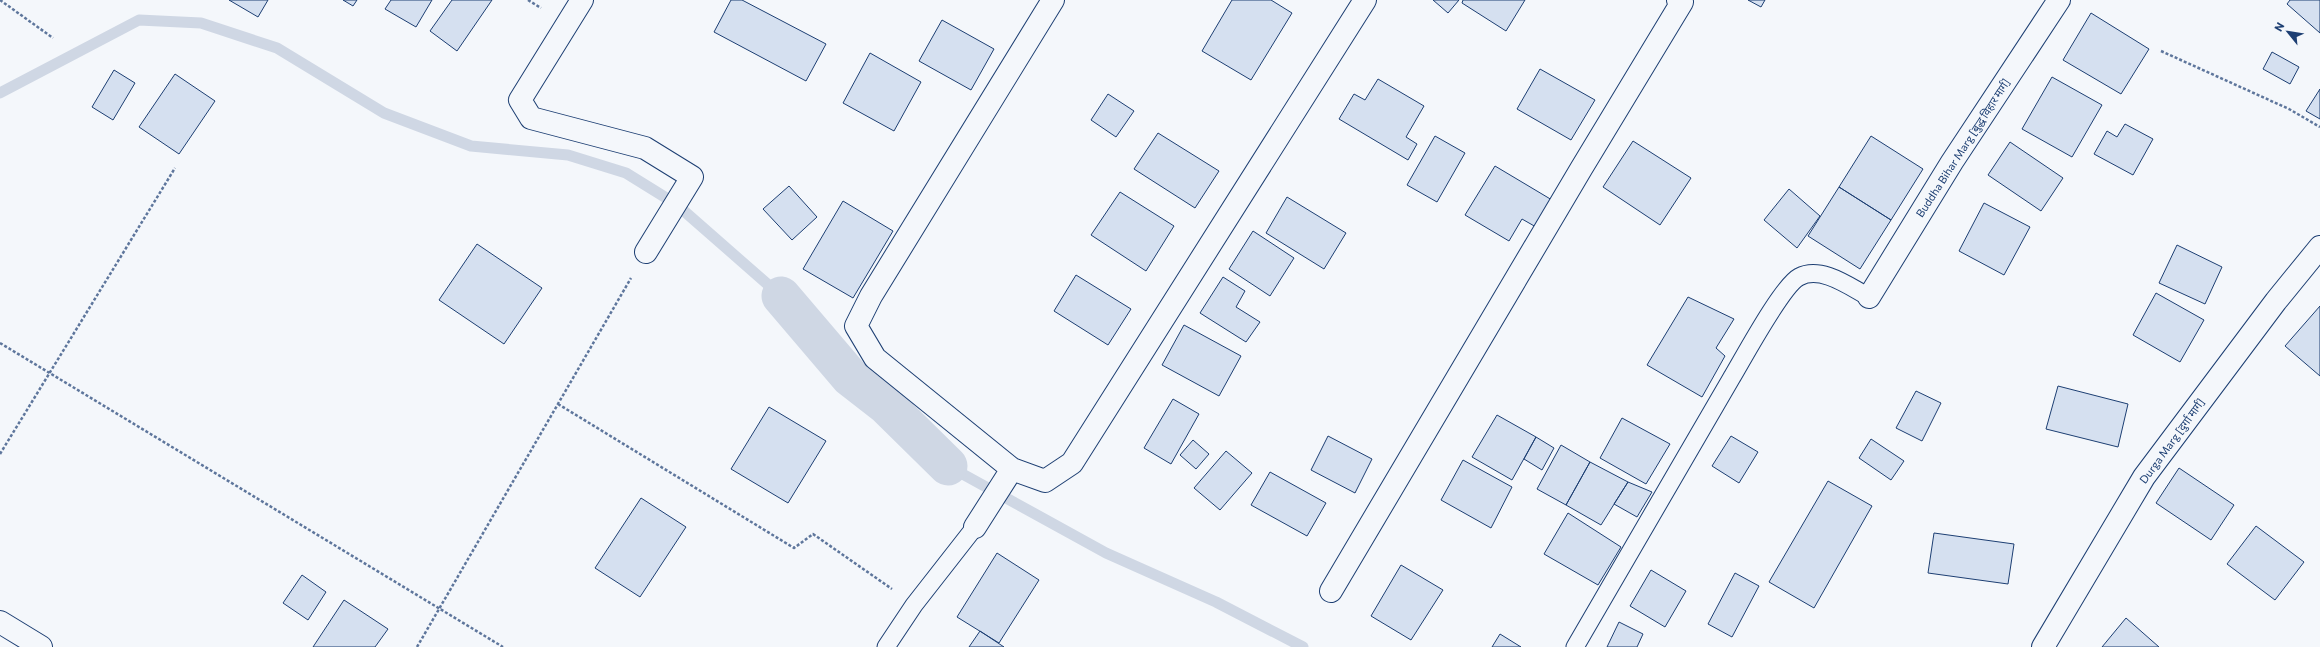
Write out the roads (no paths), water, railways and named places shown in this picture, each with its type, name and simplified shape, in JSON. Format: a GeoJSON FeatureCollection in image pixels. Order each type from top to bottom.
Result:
{"type":"FeatureCollection","features":[{"type":"Feature","properties":{"kind":"street"},"geometry":{"type":"LineString","coordinates":[[582,0],[520,100],[531,118],[645,148],[692,177],[646,252]]}},
{"type":"Feature","properties":{"kind":"street"},"geometry":{"type":"LineString","coordinates":[[1053,0],[871,296],[856,326],[876,358],[1012,469],[1045,481],[1072,463],[1365,0]]}},
{"type":"Feature","properties":{"kind":"street"},"geometry":{"type":"LineString","coordinates":[[1331,592],[1576,175],[1682,2],[1678,0]]}},
{"type":"Feature","properties":{"kind":"street","name":"Buddha Bihar Marg [बुद्ध विहार मार्ग]"},"geometry":{"type":"LineString","coordinates":[[1869,297],[1952,162],[2059,0]]}},
{"type":"Feature","properties":{"kind":"street","name":"Durga Marg [दुर्गा मार्ग]"},"geometry":{"type":"LineString","coordinates":[[2042,647],[2144,477],[2276,301],[2320,247]]}},
{"type":"Feature","properties":{"kind":"street"},"geometry":{"type":"LineString","coordinates":[[975,528],[1012,469]]}},
{"type":"Feature","properties":{"kind":"street"},"geometry":{"type":"LineString","coordinates":[[0,622],[41,647]]}},
{"type":"Feature","properties":{"kind":"lane"},"geometry":{"type":"LineString","coordinates":[[1575,647],[1753,341],[1786,288],[1799,277],[1812,273],[1823,274],[1869,297]]}},
{"type":"Feature","properties":{"kind":"lane"},"geometry":{"type":"LineString","coordinates":[[886,647],[914,605],[975,528]]}},
{"type":"Feature","properties":{"kind":"waterway"},"geometry":{"type":"LineString","coordinates":[[0,93],[139,20],[201,23],[277,48],[384,113],[471,146],[568,155],[626,173],[676,204],[781,296]]}},
{"type":"Feature","properties":{"kind":"waterway"},"geometry":{"type":"LineString","coordinates":[[781,296],[850,377],[886,405],[948,466]]}},
{"type":"Feature","properties":{"kind":"waterway"},"geometry":{"type":"LineString","coordinates":[[948,466],[1106,553],[1216,602],[1303,647]]}}]}
